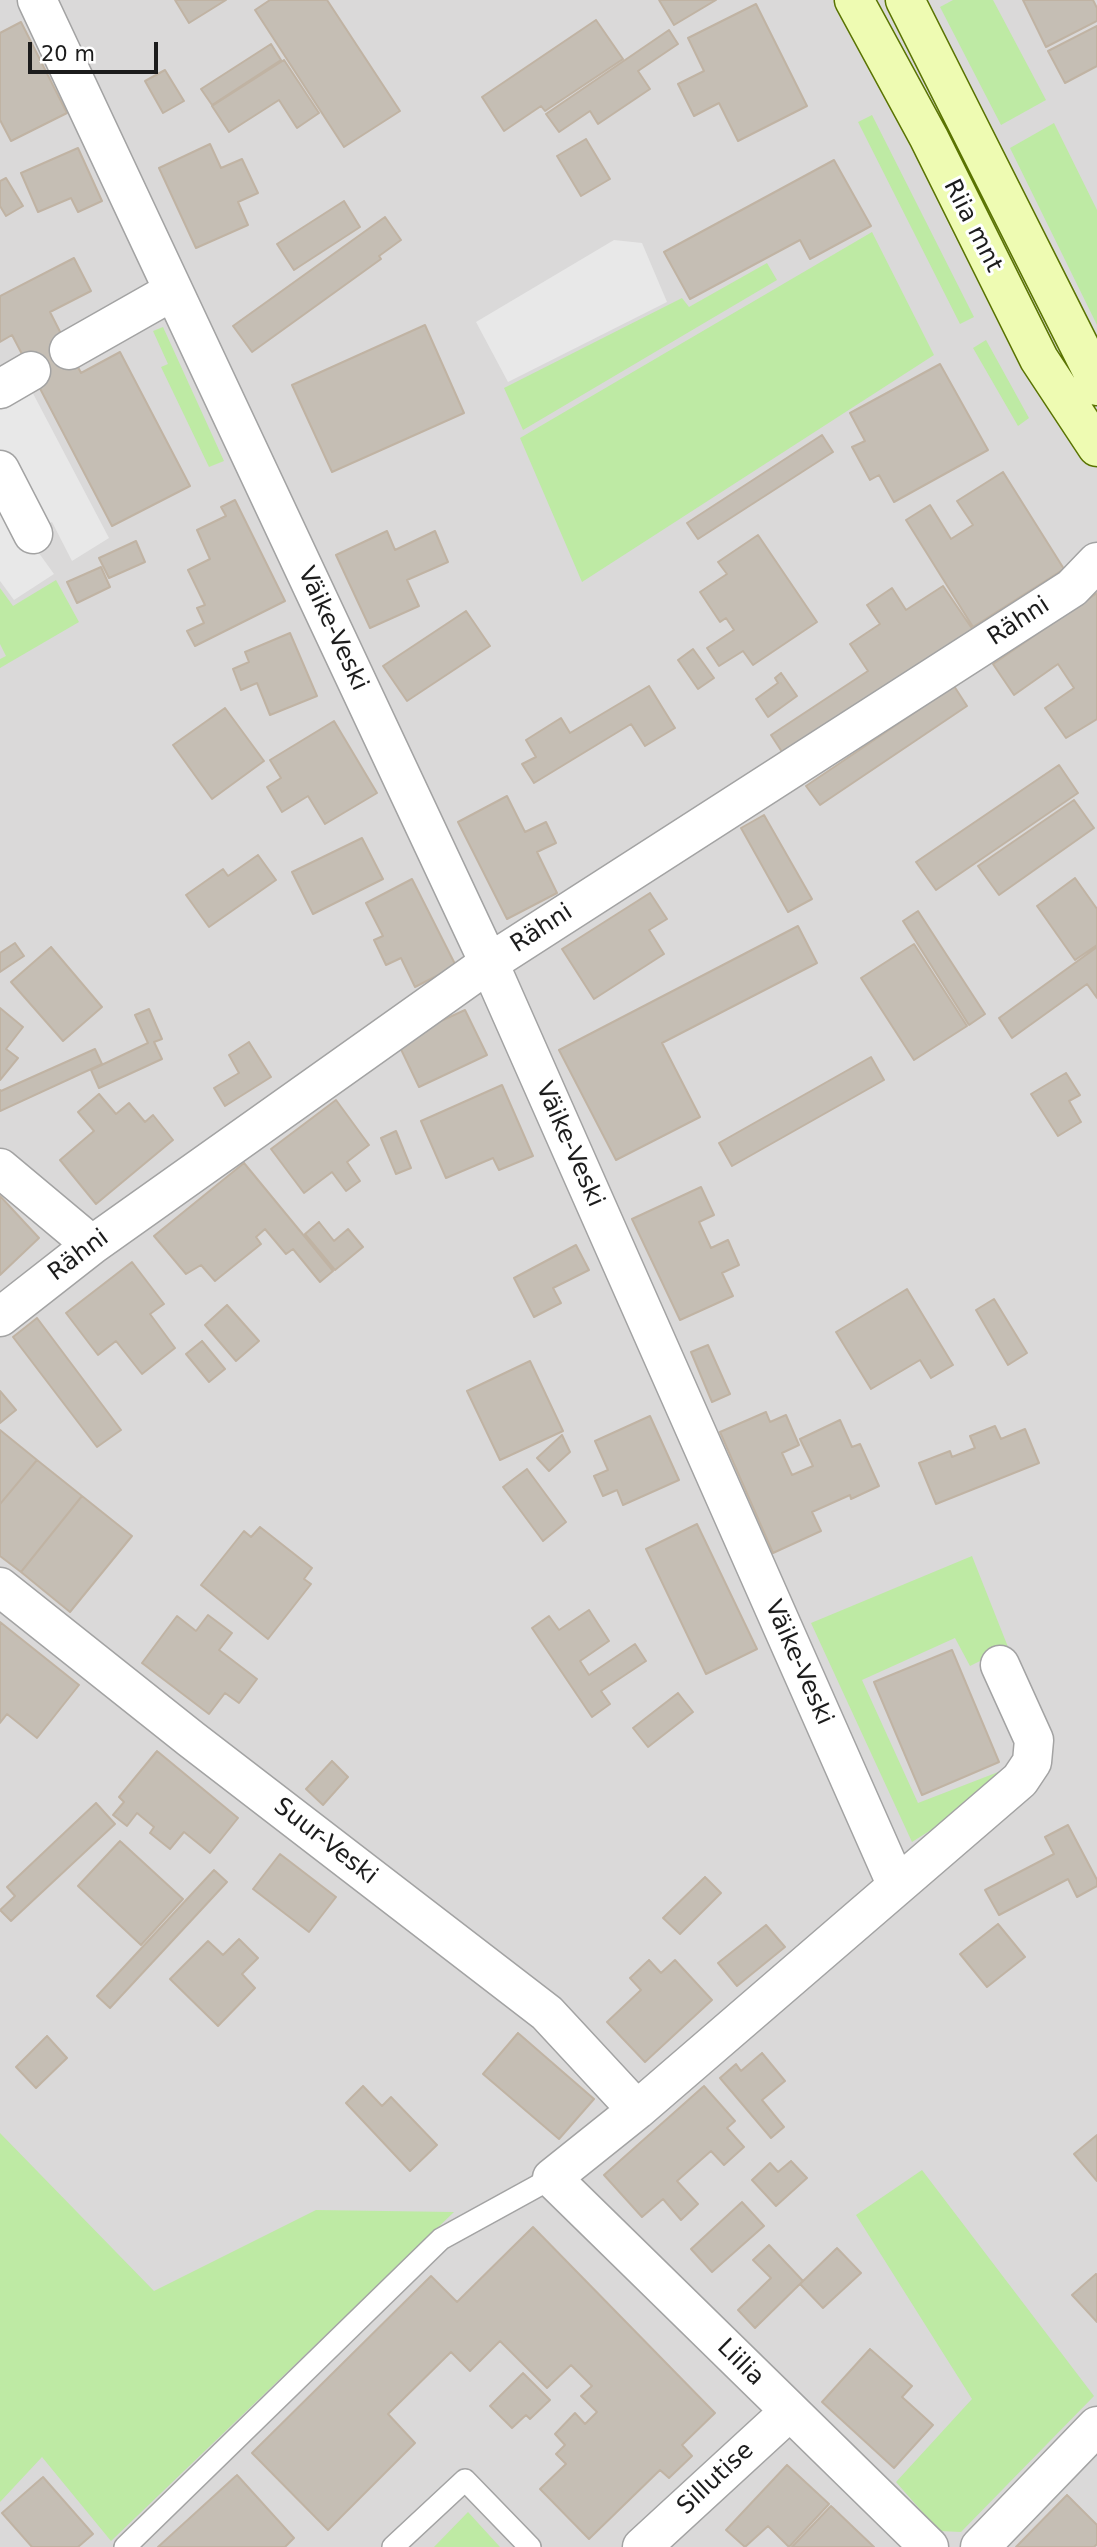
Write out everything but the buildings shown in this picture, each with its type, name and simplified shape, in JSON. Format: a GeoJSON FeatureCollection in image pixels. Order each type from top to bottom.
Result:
{"type":"FeatureCollection","features":[{"type":"Feature","properties":{"kind":"main road","name":"Riia mnt"},"geometry":{"type":"LineString","coordinates":[[854,0],[929,138],[1039,359],[1097,447]]}},
{"type":"Feature","properties":{"kind":"main road","name":"Riia mnt"},"geometry":{"type":"LineString","coordinates":[[905,0],[1092,371],[1097,386]]}},
{"type":"Feature","properties":{"kind":"street","name":"Väike-Veski"},"geometry":{"type":"LineString","coordinates":[[37,0],[489,963],[897,1886]]}},
{"type":"Feature","properties":{"kind":"street"},"geometry":{"type":"LineString","coordinates":[[69,350],[173,291]]}},
{"type":"Feature","properties":{"kind":"street"},"geometry":{"type":"LineString","coordinates":[[0,470],[33,534]]}},
{"type":"Feature","properties":{"kind":"street","name":"Rähni"},"geometry":{"type":"LineString","coordinates":[[0,1317],[92,1245],[489,963],[1072,588],[1097,562]]}},
{"type":"Feature","properties":{"kind":"street"},"geometry":{"type":"LineString","coordinates":[[0,1168],[92,1245]]}},
{"type":"Feature","properties":{"kind":"street","name":"Suur-Veski"},"geometry":{"type":"LineString","coordinates":[[0,1587],[191,1739],[547,2013],[637,2110]]}},
{"type":"Feature","properties":{"kind":"street"},"geometry":{"type":"LineString","coordinates":[[552,2178],[637,2110],[1020,1780],[1032,1762],[1034,1740],[1000,1665]]}},
{"type":"Feature","properties":{"kind":"street","name":"Liilia"},"geometry":{"type":"LineString","coordinates":[[552,2178],[929,2547]]}},
{"type":"Feature","properties":{"kind":"street","name":"Sillutise"},"geometry":{"type":"LineString","coordinates":[[642,2547],[790,2411]]}},
{"type":"Feature","properties":{"kind":"street"},"geometry":{"type":"LineString","coordinates":[[980,2547],[1097,2426]]}},
{"type":"Feature","properties":{"kind":"lane"},"geometry":{"type":"LineString","coordinates":[[125,2547],[441,2239],[552,2178]]}},
{"type":"Feature","properties":{"kind":"lane"},"geometry":{"type":"LineString","coordinates":[[393,2547],[465,2480],[530,2547]]}},
{"type":"Feature","properties":{"kind":"shaded area"},"geometry":{"type":"Polygon","coordinates":[[[0,0],[1097,0],[1097,2547],[0,2547],[0,0]]]}},
{"type":"Feature","properties":{"kind":"shaded area"},"geometry":{"type":"Polygon","coordinates":[[[614,240],[642,243],[667,302],[508,382],[476,322],[614,240]]]}},
{"type":"Feature","properties":{"kind":"shaded area"},"geometry":{"type":"Polygon","coordinates":[[[27,382],[109,538],[72,561],[52,522],[29,534],[0,485],[0,397],[27,382]]]}},
{"type":"Feature","properties":{"kind":"shaded area"},"geometry":{"type":"Polygon","coordinates":[[[0,499],[54,574],[14,600],[0,581],[0,499]]]}},
{"type":"Feature","properties":{"kind":"green space"},"geometry":{"type":"Polygon","coordinates":[[[953,0],[993,0],[1046,100],[1001,125],[940,7],[953,0]]]}},
{"type":"Feature","properties":{"kind":"green space"},"geometry":{"type":"Polygon","coordinates":[[[872,115],[974,317],[960,324],[858,122],[872,115]]]}},
{"type":"Feature","properties":{"kind":"green space"},"geometry":{"type":"Polygon","coordinates":[[[1054,123],[1097,210],[1097,325],[1010,148],[1054,123]]]}},
{"type":"Feature","properties":{"kind":"green space"},"geometry":{"type":"Polygon","coordinates":[[[872,232],[934,355],[582,582],[520,438],[872,232]]]}},
{"type":"Feature","properties":{"kind":"green space"},"geometry":{"type":"Polygon","coordinates":[[[767,263],[777,280],[523,430],[504,388],[682,298],[689,307],[767,263]]]}},
{"type":"Feature","properties":{"kind":"green space"},"geometry":{"type":"Polygon","coordinates":[[[163,327],[224,461],[209,467],[161,367],[168,364],[153,331],[163,327]]]}},
{"type":"Feature","properties":{"kind":"green space"},"geometry":{"type":"Polygon","coordinates":[[[986,340],[1029,418],[1018,426],[973,348],[986,340]]]}},
{"type":"Feature","properties":{"kind":"green space"},"geometry":{"type":"Polygon","coordinates":[[[56,580],[79,622],[0,668],[0,659],[6,656],[0,644],[0,588],[13,606],[56,580]]]}},
{"type":"Feature","properties":{"kind":"green space"},"geometry":{"type":"Polygon","coordinates":[[[972,1556],[1008,1647],[970,1666],[955,1638],[862,1680],[918,1803],[1006,1769],[974,1803],[912,1842],[811,1623],[972,1556]]]}},
{"type":"Feature","properties":{"kind":"green space"},"geometry":{"type":"Polygon","coordinates":[[[0,2133],[154,2291],[316,2210],[454,2212],[111,2541],[42,2457],[0,2502],[0,2133]]]}},
{"type":"Feature","properties":{"kind":"green space"},"geometry":{"type":"Polygon","coordinates":[[[922,2170],[1094,2396],[961,2532],[939,2531],[896,2482],[972,2399],[856,2215],[922,2170]]]}},
{"type":"Feature","properties":{"kind":"green space"},"geometry":{"type":"Polygon","coordinates":[[[468,2512],[500,2547],[434,2547],[468,2512]]]}}]}
